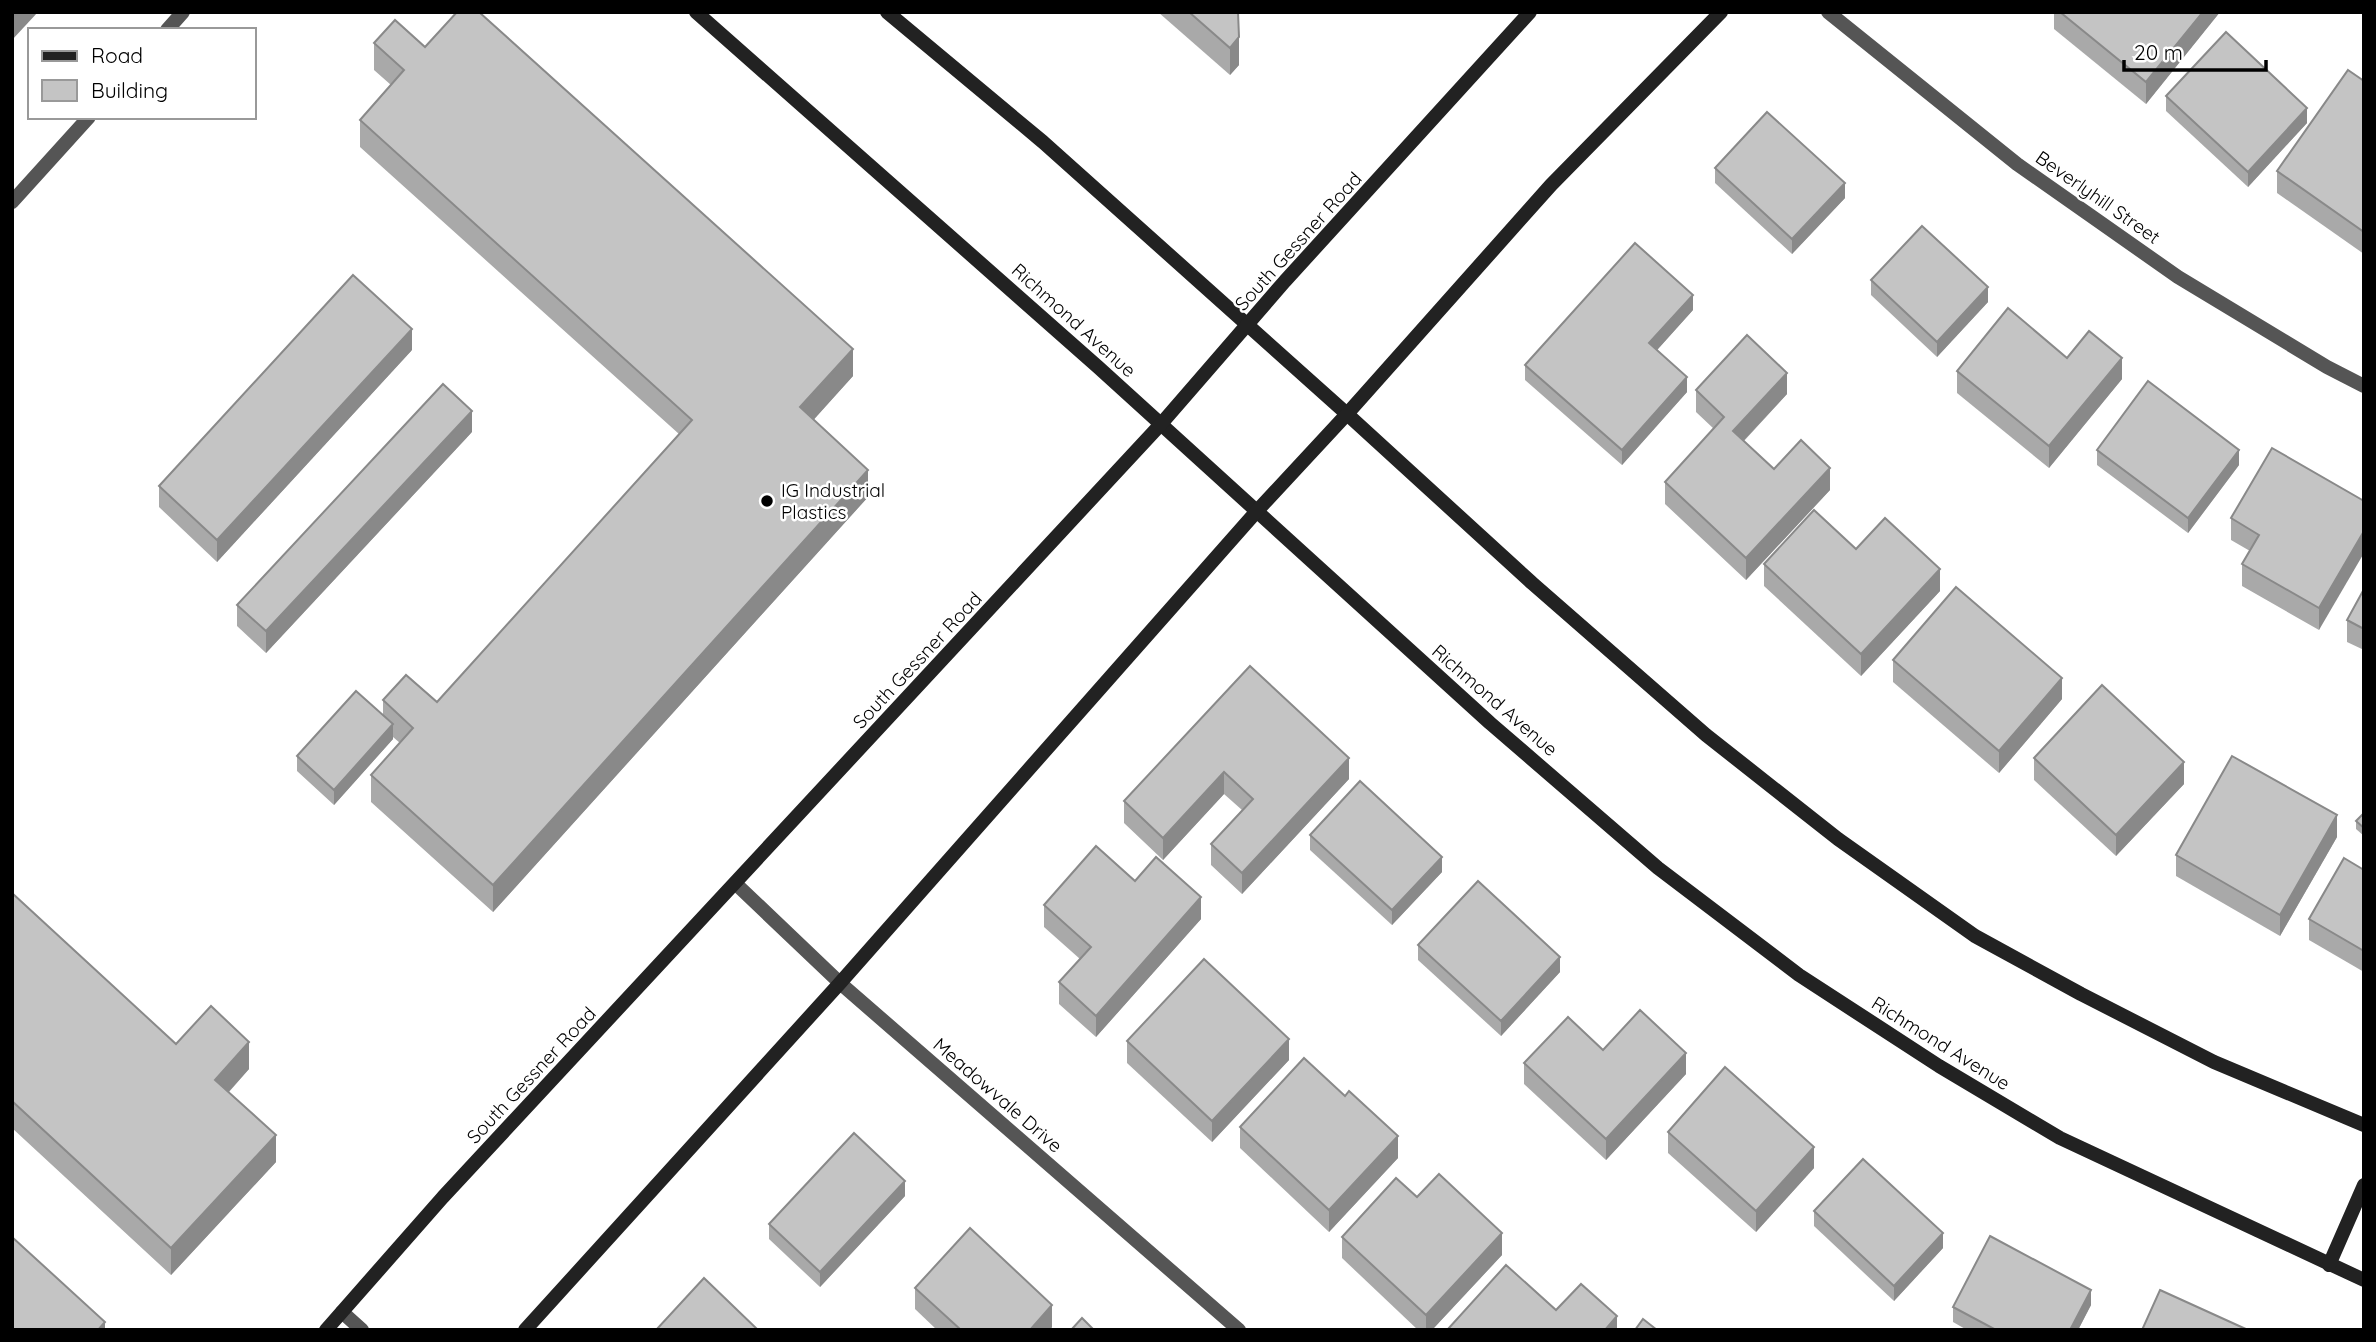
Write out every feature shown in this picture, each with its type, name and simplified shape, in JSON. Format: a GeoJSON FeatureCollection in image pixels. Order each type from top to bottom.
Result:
{"type":"FeatureCollection","features":[{"type":"Feature","properties":{"kind":"main road","name":"Richmond Avenue"},"geometry":{"type":"LineString","coordinates":[[696,12],[1161,424],[1480,714],[1658,868],[1799,975],[1939,1066],[2060,1138],[2364,1280]]}},
{"type":"Feature","properties":{"kind":"main road"},"geometry":{"type":"LineString","coordinates":[[887,12],[1043,142],[1348,414],[1532,583],[1706,735],[1838,839],[1975,936],[2081,994],[2214,1062],[2364,1125]]}},
{"type":"Feature","properties":{"kind":"main road","name":"South Gessner Road"},"geometry":{"type":"LineString","coordinates":[[326,1330],[443,1197],[1161,424],[1285,281],[1530,12]]}},
{"type":"Feature","properties":{"kind":"main road"},"geometry":{"type":"LineString","coordinates":[[525,1330],[840,983],[1256,512],[1348,414],[1551,185],[1720,12]]}},
{"type":"Feature","properties":{"kind":"main road"},"geometry":{"type":"LineString","coordinates":[[2329,1265],[2364,1185]]}},
{"type":"Feature","properties":{"kind":"street"},"geometry":{"type":"LineString","coordinates":[[169,28],[183,12]]}},
{"type":"Feature","properties":{"kind":"street","name":"Beverlyhill Street"},"geometry":{"type":"LineString","coordinates":[[1828,12],[2017,163],[2178,277],[2364,386]]}},
{"type":"Feature","properties":{"kind":"street"},"geometry":{"type":"LineString","coordinates":[[12,202],[87,119]]}},
{"type":"Feature","properties":{"kind":"street","name":"Meadowvale Drive"},"geometry":{"type":"LineString","coordinates":[[736,884],[840,983],[1239,1330]]}},
{"type":"Feature","properties":{"kind":"street"},"geometry":{"type":"LineString","coordinates":[[342,1312],[362,1330]]}},
{"type":"Feature","properties":{"kind":"building"},"geometry":{"type":"Polygon","coordinates":[[[457,12],[479,12],[853,349],[800,407],[868,470],[493,885],[371,775],[413,728],[383,700],[406,675],[437,702],[692,420],[360,120],[404,70],[374,43],[395,20],[425,47],[457,12]]]}},
{"type":"Feature","properties":{"kind":"building"},"geometry":{"type":"Polygon","coordinates":[[[1189,12],[1238,12],[1239,37],[1230,48],[1189,12]]]}},
{"type":"Feature","properties":{"kind":"building"},"geometry":{"type":"Polygon","coordinates":[[[2060,12],[2203,12],[2146,82],[2060,12]]]}},
{"type":"Feature","properties":{"kind":"building"},"geometry":{"type":"Polygon","coordinates":[[[2226,32],[2307,108],[2248,172],[2166,96],[2226,32]]]}},
{"type":"Feature","properties":{"kind":"building"},"geometry":{"type":"Polygon","coordinates":[[[2348,70],[2364,81],[2364,232],[2277,171],[2348,70]]]}},
{"type":"Feature","properties":{"kind":"building"},"geometry":{"type":"Polygon","coordinates":[[[1767,112],[1845,183],[1792,239],[1715,168],[1767,112]]]}},
{"type":"Feature","properties":{"kind":"building"},"geometry":{"type":"Polygon","coordinates":[[[1922,226],[1988,287],[1937,342],[1871,280],[1922,226]]]}},
{"type":"Feature","properties":{"kind":"building"},"geometry":{"type":"Polygon","coordinates":[[[1635,243],[1693,295],[1649,343],[1687,377],[1622,450],[1525,365],[1635,243]]]}},
{"type":"Feature","properties":{"kind":"building"},"geometry":{"type":"Polygon","coordinates":[[[353,275],[412,329],[217,540],[159,486],[353,275]]]}},
{"type":"Feature","properties":{"kind":"building"},"geometry":{"type":"Polygon","coordinates":[[[2008,308],[2067,358],[2089,331],[2122,358],[2049,446],[1957,371],[2008,308]]]}},
{"type":"Feature","properties":{"kind":"building"},"geometry":{"type":"Polygon","coordinates":[[[1747,335],[1787,373],[1733,431],[1774,469],[1801,440],[1830,468],[1746,558],[1665,482],[1724,417],[1696,390],[1747,335]]]}},
{"type":"Feature","properties":{"kind":"building"},"geometry":{"type":"Polygon","coordinates":[[[2148,381],[2239,450],[2188,518],[2097,450],[2148,381]]]}},
{"type":"Feature","properties":{"kind":"building"},"geometry":{"type":"Polygon","coordinates":[[[443,384],[472,411],[266,631],[237,605],[443,384]]]}},
{"type":"Feature","properties":{"kind":"building"},"geometry":{"type":"Polygon","coordinates":[[[2272,448],[2364,501],[2364,531],[2319,608],[2242,564],[2259,535],[2231,518],[2272,448]]]}},
{"type":"Feature","properties":{"kind":"building"},"geometry":{"type":"Polygon","coordinates":[[[1814,510],[1856,549],[1885,518],[1940,569],[1861,654],[1764,564],[1814,510]]]}},
{"type":"Feature","properties":{"kind":"building"},"geometry":{"type":"Polygon","coordinates":[[[1956,587],[2062,678],[1999,751],[1893,660],[1956,587]]]}},
{"type":"Feature","properties":{"kind":"building"},"geometry":{"type":"Polygon","coordinates":[[[2364,589],[2364,629],[2347,620],[2364,589]]]}},
{"type":"Feature","properties":{"kind":"building"},"geometry":{"type":"Polygon","coordinates":[[[1250,666],[1349,758],[1242,873],[1211,844],[1253,799],[1224,772],[1163,838],[1124,801],[1250,666]]]}},
{"type":"Feature","properties":{"kind":"building"},"geometry":{"type":"Polygon","coordinates":[[[2102,685],[2184,762],[2116,835],[2034,758],[2102,685]]]}},
{"type":"Feature","properties":{"kind":"building"},"geometry":{"type":"Polygon","coordinates":[[[356,691],[393,724],[334,790],[297,756],[356,691]]]}},
{"type":"Feature","properties":{"kind":"building"},"geometry":{"type":"Polygon","coordinates":[[[2232,756],[2337,815],[2280,915],[2176,855],[2232,756]]]}},
{"type":"Feature","properties":{"kind":"building"},"geometry":{"type":"Polygon","coordinates":[[[1360,781],[1442,857],[1392,910],[1310,835],[1360,781]]]}},
{"type":"Feature","properties":{"kind":"building"},"geometry":{"type":"Polygon","coordinates":[[[2364,813],[2364,828],[2356,821],[2364,813]]]}},
{"type":"Feature","properties":{"kind":"building"},"geometry":{"type":"Polygon","coordinates":[[[1096,846],[1135,881],[1156,857],[1201,897],[1096,1016],[1059,982],[1091,947],[1044,905],[1096,846]]]}},
{"type":"Feature","properties":{"kind":"building"},"geometry":{"type":"Polygon","coordinates":[[[2344,858],[2364,870],[2364,951],[2309,919],[2344,858]]]}},
{"type":"Feature","properties":{"kind":"building"},"geometry":{"type":"Polygon","coordinates":[[[1478,881],[1560,957],[1501,1021],[1418,945],[1478,881]]]}},
{"type":"Feature","properties":{"kind":"building"},"geometry":{"type":"Polygon","coordinates":[[[12,893],[176,1044],[211,1006],[249,1042],[215,1080],[276,1135],[171,1248],[12,1101],[12,893]]]}},
{"type":"Feature","properties":{"kind":"building"},"geometry":{"type":"Polygon","coordinates":[[[1204,959],[1289,1039],[1212,1121],[1127,1041],[1204,959]]]}},
{"type":"Feature","properties":{"kind":"building"},"geometry":{"type":"Polygon","coordinates":[[[1640,1010],[1686,1053],[1606,1139],[1524,1063],[1568,1017],[1603,1050],[1640,1010]]]}},
{"type":"Feature","properties":{"kind":"building"},"geometry":{"type":"Polygon","coordinates":[[[1304,1058],[1345,1096],[1349,1091],[1398,1136],[1329,1210],[1240,1127],[1304,1058]]]}},
{"type":"Feature","properties":{"kind":"building"},"geometry":{"type":"Polygon","coordinates":[[[1725,1067],[1814,1147],[1756,1211],[1668,1132],[1725,1067]]]}},
{"type":"Feature","properties":{"kind":"building"},"geometry":{"type":"Polygon","coordinates":[[[854,1133],[905,1181],[820,1272],[769,1224],[854,1133]]]}},
{"type":"Feature","properties":{"kind":"building"},"geometry":{"type":"Polygon","coordinates":[[[1863,1159],[1943,1233],[1894,1286],[1814,1211],[1863,1159]]]}},
{"type":"Feature","properties":{"kind":"building"},"geometry":{"type":"Polygon","coordinates":[[[1439,1174],[1502,1233],[1426,1315],[1342,1237],[1396,1178],[1417,1197],[1439,1174]]]}},
{"type":"Feature","properties":{"kind":"building"},"geometry":{"type":"Polygon","coordinates":[[[970,1228],[1052,1305],[1030,1330],[961,1330],[915,1288],[970,1228]]]}},
{"type":"Feature","properties":{"kind":"building"},"geometry":{"type":"Polygon","coordinates":[[[1990,1236],[2091,1290],[2070,1330],[1996,1330],[1953,1307],[1990,1236]]]}},
{"type":"Feature","properties":{"kind":"building"},"geometry":{"type":"Polygon","coordinates":[[[12,1237],[105,1322],[98,1330],[12,1330],[12,1237]]]}},
{"type":"Feature","properties":{"kind":"building"},"geometry":{"type":"Polygon","coordinates":[[[1506,1265],[1556,1310],[1581,1284],[1617,1316],[1605,1330],[1449,1330],[1506,1265]]]}},
{"type":"Feature","properties":{"kind":"building"},"geometry":{"type":"Polygon","coordinates":[[[704,1278],[758,1330],[656,1330],[704,1278]]]}},
{"type":"Feature","properties":{"kind":"building"},"geometry":{"type":"Polygon","coordinates":[[[2160,1290],[2248,1330],[2142,1330],[2160,1290]]]}},
{"type":"Feature","properties":{"kind":"building"},"geometry":{"type":"Polygon","coordinates":[[[1082,1318],[1094,1330],[1071,1330],[1082,1318]]]}},
{"type":"Feature","properties":{"kind":"building"},"geometry":{"type":"Polygon","coordinates":[[[1643,1319],[1657,1330],[1635,1330],[1643,1319]]]}},
{"type":"Feature","properties":{"kind":"place","name":"IG Industrial Plastics"},"geometry":{"type":"Point","coordinates":[767,501]}}]}
